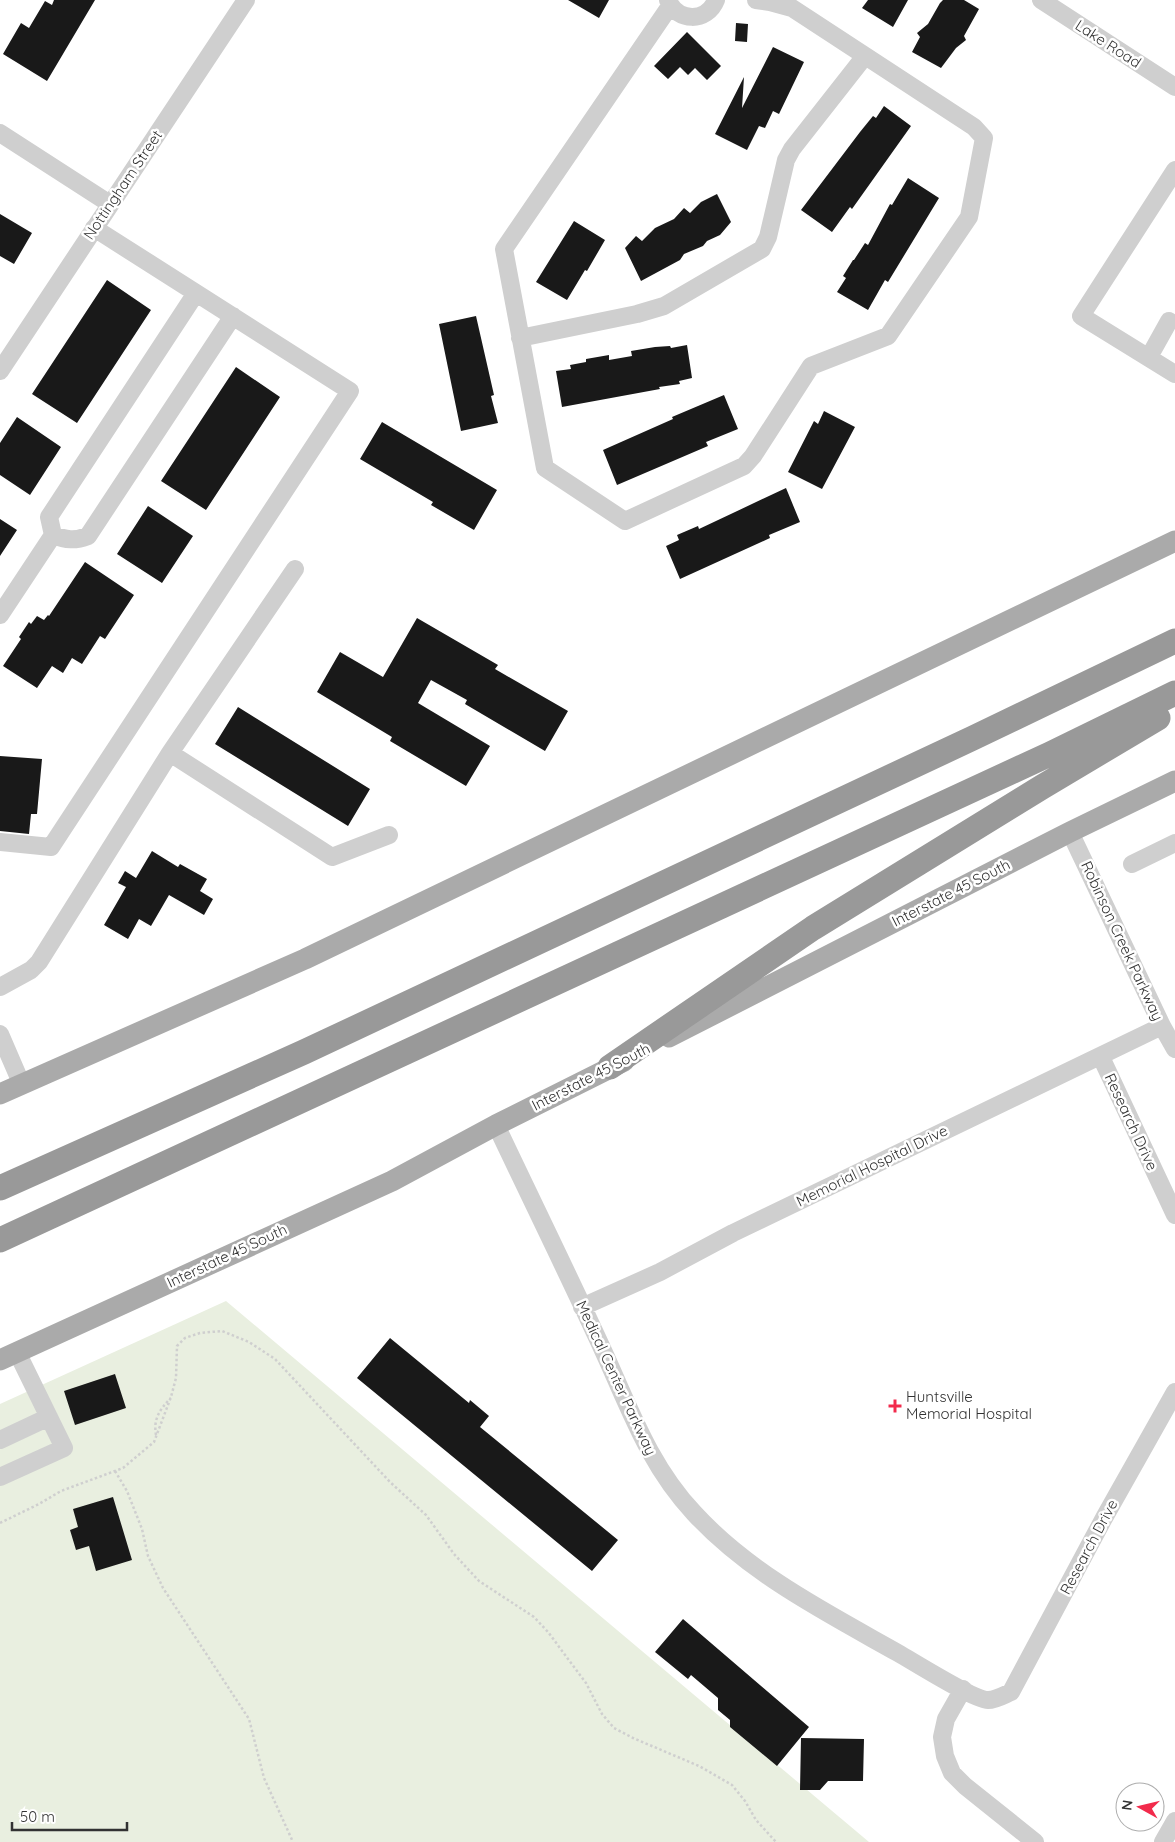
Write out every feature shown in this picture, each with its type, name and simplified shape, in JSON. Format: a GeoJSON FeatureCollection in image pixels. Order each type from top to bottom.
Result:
{"type":"FeatureCollection","features":[{"type":"Feature","properties":{"kind":"highway"},"geometry":{"type":"LineString","coordinates":[[0,1188],[304,1052],[982,733],[1175,640]]}},
{"type":"Feature","properties":{"kind":"highway"},"geometry":{"type":"LineString","coordinates":[[0,1240],[1050,754],[1175,693]]}},
{"type":"Feature","properties":{"kind":"highway"},"geometry":{"type":"LineString","coordinates":[[610,1068],[813,928],[1042,787],[1175,708]]}},
{"type":"Feature","properties":{"kind":"main road"},"geometry":{"type":"LineString","coordinates":[[0,1094],[306,959],[1175,541]]}},
{"type":"Feature","properties":{"kind":"main road","name":"Interstate 45 South"},"geometry":{"type":"LineString","coordinates":[[8,1356],[392,1181],[496,1125],[1070,832],[1175,781]]}},
{"type":"Feature","properties":{"kind":"street","name":"Nottingham Street"},"geometry":{"type":"LineString","coordinates":[[0,371],[246,0]]}},
{"type":"Feature","properties":{"kind":"street"},"geometry":{"type":"LineString","coordinates":[[716,0],[707,13],[697,17],[687,17],[677,13],[669,3],[504,249],[544,468],[625,521],[744,466],[753,456],[811,366],[888,336],[969,217],[984,138],[974,127],[792,8],[756,0]]}},
{"type":"Feature","properties":{"kind":"street","name":"Lake Road"},"geometry":{"type":"LineString","coordinates":[[1041,0],[1175,87]]}},
{"type":"Feature","properties":{"kind":"street"},"geometry":{"type":"LineString","coordinates":[[520,338],[637,314],[664,306],[762,250],[768,237],[786,160],[792,149],[865,56]]}},
{"type":"Feature","properties":{"kind":"street"},"geometry":{"type":"LineString","coordinates":[[0,133],[110,204]]}},
{"type":"Feature","properties":{"kind":"street"},"geometry":{"type":"LineString","coordinates":[[1175,170],[1081,316],[1175,374]]}},
{"type":"Feature","properties":{"kind":"street"},"geometry":{"type":"LineString","coordinates":[[0,842],[51,846],[350,392],[94,228]]}},
{"type":"Feature","properties":{"kind":"street"},"geometry":{"type":"LineString","coordinates":[[0,615],[53,535],[50,517],[196,294]]}},
{"type":"Feature","properties":{"kind":"street"},"geometry":{"type":"LineString","coordinates":[[53,535],[68,540],[78,540],[88,536],[233,316]]}},
{"type":"Feature","properties":{"kind":"street"},"geometry":{"type":"LineString","coordinates":[[1149,357],[1173,321]]}},
{"type":"Feature","properties":{"kind":"street"},"geometry":{"type":"LineString","coordinates":[[0,987],[24,974],[39,962],[170,753],[295,570]]}},
{"type":"Feature","properties":{"kind":"street"},"geometry":{"type":"LineString","coordinates":[[170,753],[332,857],[389,835]]}},
{"type":"Feature","properties":{"kind":"street","name":"Robinson Creek Parkway"},"geometry":{"type":"LineString","coordinates":[[1070,832],[1162,1026],[1175,1049]]}},
{"type":"Feature","properties":{"kind":"street"},"geometry":{"type":"LineString","coordinates":[[1132,864],[1175,843]]}},
{"type":"Feature","properties":{"kind":"street","name":"Memorial Hospital Drive"},"geometry":{"type":"LineString","coordinates":[[582,1307],[660,1272],[733,1233],[906,1148],[1101,1057],[1162,1026]]}},
{"type":"Feature","properties":{"kind":"street"},"geometry":{"type":"LineString","coordinates":[[0,1034],[22,1085]]}},
{"type":"Feature","properties":{"kind":"street","name":"Research Drive"},"geometry":{"type":"LineString","coordinates":[[1101,1057],[1175,1215]]}},
{"type":"Feature","properties":{"kind":"street","name":"Medical Center Parkway"},"geometry":{"type":"LineString","coordinates":[[496,1125],[642,1439],[668,1481],[694,1513],[723,1542],[764,1573],[818,1607],[963,1690],[987,1700],[1000,1698]]}},
{"type":"Feature","properties":{"kind":"street"},"geometry":{"type":"LineString","coordinates":[[0,1477],[64,1448],[49,1417],[8,1356]]}},
{"type":"Feature","properties":{"kind":"street","name":"Research Drive"},"geometry":{"type":"LineString","coordinates":[[1000,1698],[1011,1692],[1104,1518],[1175,1392]]}},
{"type":"Feature","properties":{"kind":"street"},"geometry":{"type":"LineString","coordinates":[[0,1440],[49,1417]]}},
{"type":"Feature","properties":{"kind":"street"},"geometry":{"type":"LineString","coordinates":[[963,1690],[946,1719],[942,1737],[944,1756],[952,1773],[965,1786],[1036,1842]]}},
{"type":"Feature","properties":{"kind":"street"},"geometry":{"type":"LineString","coordinates":[[1163,1842],[1175,1821]]}},
{"type":"Feature","properties":{"kind":"path"},"geometry":{"type":"LineString","coordinates":[[0,1523],[39,1504],[61,1490],[123,1468],[154,1442],[172,1397],[176,1378],[177,1346],[185,1338],[200,1333],[222,1331],[249,1342],[275,1359],[390,1482],[426,1515],[454,1554],[479,1581],[534,1617],[548,1632],[586,1683],[602,1714],[614,1728],[699,1766],[732,1785],[745,1801],[756,1820],[776,1842]]}},
{"type":"Feature","properties":{"kind":"path"},"geometry":{"type":"LineString","coordinates":[[156,1436],[154,1427],[156,1420],[163,1407],[172,1397]]}},
{"type":"Feature","properties":{"kind":"path"},"geometry":{"type":"LineString","coordinates":[[115,1471],[127,1491],[142,1529],[148,1556],[163,1588],[249,1719],[264,1778],[293,1842]]}},
{"type":"Feature","properties":{"kind":"green space"},"geometry":{"type":"Polygon","coordinates":[[[226,1301],[869,1842],[0,1842],[0,1404],[226,1301]]]}},
{"type":"Feature","properties":{"kind":"building"},"geometry":{"type":"Polygon","coordinates":[[[54,0],[95,0],[47,81],[3,54],[21,23],[29,28],[45,1],[52,5],[54,0]]]}},
{"type":"Feature","properties":{"kind":"building"},"geometry":{"type":"Polygon","coordinates":[[[568,0],[609,0],[599,18],[568,0]]]}},
{"type":"Feature","properties":{"kind":"building"},"geometry":{"type":"Polygon","coordinates":[[[868,0],[908,0],[893,27],[862,8],[868,0]]]}},
{"type":"Feature","properties":{"kind":"building"},"geometry":{"type":"Polygon","coordinates":[[[943,0],[964,0],[979,9],[964,36],[966,40],[956,48],[941,68],[912,52],[920,37],[917,33],[928,24],[943,0]]]}},
{"type":"Feature","properties":{"kind":"building"},"geometry":{"type":"Polygon","coordinates":[[[736,23],[748,24],[747,42],[735,41],[736,23]]]}},
{"type":"Feature","properties":{"kind":"building"},"geometry":{"type":"Polygon","coordinates":[[[687,32],[721,66],[707,80],[695,68],[688,75],[680,67],[668,79],[654,66],[687,32]]]}},
{"type":"Feature","properties":{"kind":"building"},"geometry":{"type":"Polygon","coordinates":[[[773,47],[804,62],[779,114],[773,111],[765,128],[759,126],[747,150],[715,134],[744,77],[742,108],[773,47]]]}},
{"type":"Feature","properties":{"kind":"building"},"geometry":{"type":"Polygon","coordinates":[[[884,106],[911,126],[852,209],[850,207],[832,232],[801,210],[860,132],[873,116],[876,118],[884,106]]]}},
{"type":"Feature","properties":{"kind":"building"},"geometry":{"type":"Polygon","coordinates":[[[908,178],[939,198],[888,282],[885,280],[868,310],[837,292],[846,278],[843,276],[865,243],[868,245],[890,204],[892,205],[908,178]]]}},
{"type":"Feature","properties":{"kind":"building"},"geometry":{"type":"Polygon","coordinates":[[[717,194],[731,222],[720,235],[707,241],[703,246],[684,254],[680,260],[641,281],[625,248],[636,236],[642,241],[655,228],[674,219],[684,208],[690,213],[701,202],[717,194]]]}},
{"type":"Feature","properties":{"kind":"building"},"geometry":{"type":"Polygon","coordinates":[[[0,214],[32,233],[14,264],[0,256],[0,214]]]}},
{"type":"Feature","properties":{"kind":"building"},"geometry":{"type":"Polygon","coordinates":[[[574,221],[605,240],[567,300],[536,282],[574,221]]]}},
{"type":"Feature","properties":{"kind":"building"},"geometry":{"type":"Polygon","coordinates":[[[107,280],[151,310],[77,423],[32,394],[107,280]]]}},
{"type":"Feature","properties":{"kind":"building"},"geometry":{"type":"Polygon","coordinates":[[[476,316],[494,395],[491,396],[498,423],[461,431],[439,324],[476,316]]]}},
{"type":"Feature","properties":{"kind":"building"},"geometry":{"type":"Polygon","coordinates":[[[687,345],[692,378],[679,381],[680,384],[562,407],[556,371],[571,369],[570,365],[586,362],[586,359],[609,355],[609,360],[632,356],[631,351],[687,345]]]}},
{"type":"Feature","properties":{"kind":"building"},"geometry":{"type":"Polygon","coordinates":[[[236,367],[280,397],[206,510],[161,481],[236,367]]]}},
{"type":"Feature","properties":{"kind":"building"},"geometry":{"type":"Polygon","coordinates":[[[724,395],[738,429],[706,442],[708,446],[617,485],[603,450],[724,395]]]}},
{"type":"Feature","properties":{"kind":"building"},"geometry":{"type":"Polygon","coordinates":[[[824,411],[855,427],[822,489],[788,472],[814,421],[818,424],[824,411]]]}},
{"type":"Feature","properties":{"kind":"building"},"geometry":{"type":"Polygon","coordinates":[[[17,417],[61,447],[30,495],[0,475],[0,443],[17,417]]]}},
{"type":"Feature","properties":{"kind":"building"},"geometry":{"type":"Polygon","coordinates":[[[382,422],[497,490],[474,530],[431,505],[433,502],[360,459],[382,422]]]}},
{"type":"Feature","properties":{"kind":"building"},"geometry":{"type":"Polygon","coordinates":[[[786,488],[800,522],[769,535],[770,538],[680,579],[666,546],[679,540],[677,535],[698,526],[699,529],[786,488]]]}},
{"type":"Feature","properties":{"kind":"building"},"geometry":{"type":"Polygon","coordinates":[[[148,506],[193,536],[162,583],[117,554],[148,506]]]}},
{"type":"Feature","properties":{"kind":"building"},"geometry":{"type":"Polygon","coordinates":[[[0,519],[17,530],[0,556],[0,519]]]}},
{"type":"Feature","properties":{"kind":"building"},"geometry":{"type":"Polygon","coordinates":[[[85,562],[134,595],[105,639],[100,636],[82,664],[72,658],[63,673],[52,666],[37,688],[3,666],[21,639],[19,637],[29,622],[31,624],[37,616],[44,620],[49,616],[85,562]]]}},
{"type":"Feature","properties":{"kind":"building"},"geometry":{"type":"Polygon","coordinates":[[[417,618],[498,665],[495,669],[568,711],[545,751],[465,704],[467,700],[431,680],[418,703],[490,746],[466,786],[390,741],[392,737],[317,692],[340,652],[383,677],[417,618]]]}},
{"type":"Feature","properties":{"kind":"building"},"geometry":{"type":"Polygon","coordinates":[[[238,707],[370,789],[348,826],[215,744],[238,707]]]}},
{"type":"Feature","properties":{"kind":"building"},"geometry":{"type":"Polygon","coordinates":[[[0,756],[42,759],[37,814],[31,814],[29,834],[0,831],[0,756]]]}},
{"type":"Feature","properties":{"kind":"building"},"geometry":{"type":"Polygon","coordinates":[[[152,851],[178,867],[180,864],[207,879],[200,891],[213,899],[204,915],[169,895],[151,926],[139,919],[128,939],[104,925],[126,887],[118,883],[125,871],[136,878],[152,851]]]}},
{"type":"Feature","properties":{"kind":"building"},"geometry":{"type":"Polygon","coordinates":[[[390,1338],[469,1403],[470,1400],[489,1416],[480,1427],[618,1540],[592,1571],[357,1378],[390,1338]]]}},
{"type":"Feature","properties":{"kind":"building"},"geometry":{"type":"Polygon","coordinates":[[[115,1374],[126,1408],[75,1425],[64,1391],[115,1374]]]}},
{"type":"Feature","properties":{"kind":"building"},"geometry":{"type":"Polygon","coordinates":[[[113,1497],[132,1560],[96,1571],[89,1546],[76,1550],[70,1530],[78,1527],[73,1509],[113,1497]]]}},
{"type":"Feature","properties":{"kind":"building"},"geometry":{"type":"Polygon","coordinates":[[[683,1619],[809,1727],[777,1766],[730,1727],[730,1720],[718,1710],[718,1698],[691,1675],[688,1679],[655,1652],[683,1619]]]}},
{"type":"Feature","properties":{"kind":"building"},"geometry":{"type":"Polygon","coordinates":[[[801,1738],[864,1739],[863,1781],[828,1781],[820,1790],[800,1790],[801,1738]]]}},
{"type":"Feature","properties":{"kind":"place","name":"Huntsville Memorial Hospital"},"geometry":{"type":"Point","coordinates":[895,1406]}}]}
